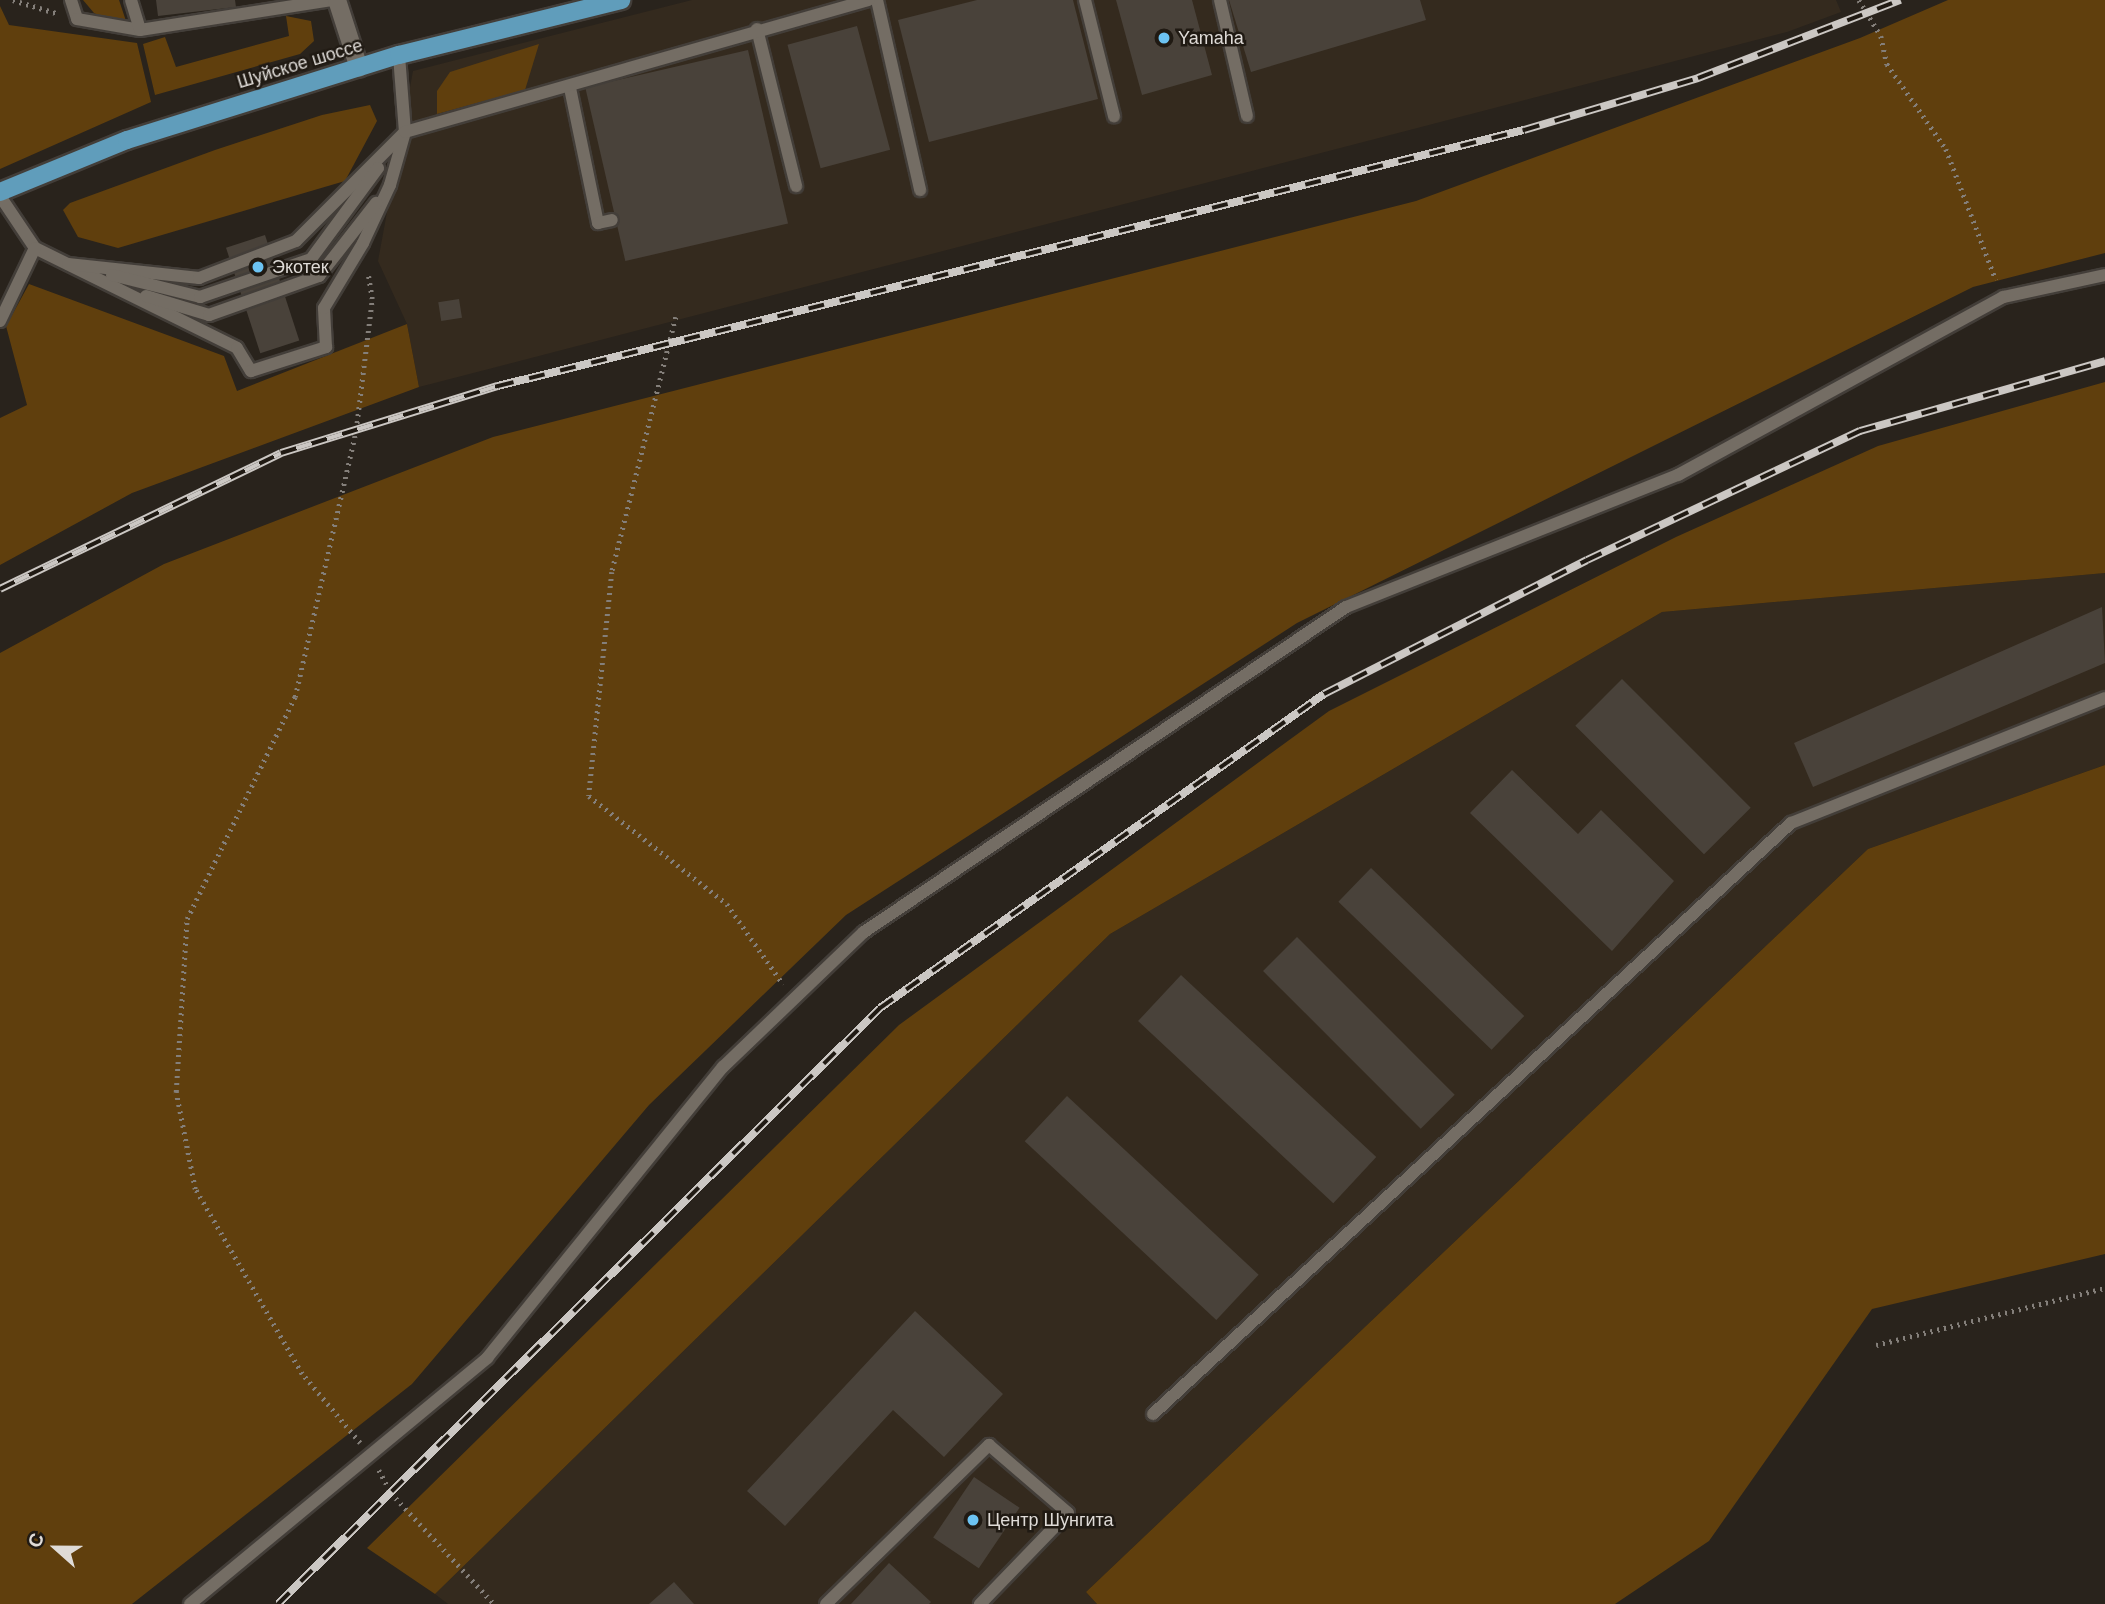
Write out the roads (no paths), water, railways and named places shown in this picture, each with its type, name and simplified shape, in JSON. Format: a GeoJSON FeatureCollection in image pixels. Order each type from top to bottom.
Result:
{"type":"FeatureCollection","features":[{"type":"Feature","properties":{"kind":"main road","name":"Шуйское шоссе"},"geometry":{"type":"LineString","coordinates":[[0,194],[127,140],[399,55],[621,0]]}},
{"type":"Feature","properties":{"kind":"street"},"geometry":{"type":"LineString","coordinates":[[334,0],[359,68]]}},
{"type":"Feature","properties":{"kind":"lane"},"geometry":{"type":"LineString","coordinates":[[71,0],[77,19],[140,30],[334,0]]}},
{"type":"Feature","properties":{"kind":"lane"},"geometry":{"type":"LineString","coordinates":[[131,0],[140,30]]}},
{"type":"Feature","properties":{"kind":"lane"},"geometry":{"type":"LineString","coordinates":[[242,0],[244,14]]}},
{"type":"Feature","properties":{"kind":"lane"},"geometry":{"type":"LineString","coordinates":[[68,264],[199,278],[296,242],[405,132],[570,88],[757,29],[869,0]]}},
{"type":"Feature","properties":{"kind":"lane"},"geometry":{"type":"LineString","coordinates":[[877,0],[920,190]]}},
{"type":"Feature","properties":{"kind":"lane"},"geometry":{"type":"LineString","coordinates":[[1085,0],[1114,116]]}},
{"type":"Feature","properties":{"kind":"lane"},"geometry":{"type":"LineString","coordinates":[[1220,0],[1247,116]]}},
{"type":"Feature","properties":{"kind":"lane"},"geometry":{"type":"LineString","coordinates":[[757,29],[796,186]]}},
{"type":"Feature","properties":{"kind":"lane"},"geometry":{"type":"LineString","coordinates":[[0,194],[35,248],[237,348],[251,371],[326,347],[324,308],[363,243],[390,185],[405,132],[399,55]]}},
{"type":"Feature","properties":{"kind":"lane"},"geometry":{"type":"LineString","coordinates":[[570,88],[598,223],[612,220]]}},
{"type":"Feature","properties":{"kind":"lane"},"geometry":{"type":"LineString","coordinates":[[68,264],[200,298],[311,259],[405,132]]}},
{"type":"Feature","properties":{"kind":"lane"},"geometry":{"type":"LineString","coordinates":[[109,284],[209,315],[319,276],[390,185]]}},
{"type":"Feature","properties":{"kind":"lane"},"geometry":{"type":"LineString","coordinates":[[0,321],[35,248]]}},
{"type":"Feature","properties":{"kind":"lane"},"geometry":{"type":"LineString","coordinates":[[190,1604],[487,1358],[723,1068],[864,932],[1346,607],[1678,475],[2003,297],[2105,275]]}},
{"type":"Feature","properties":{"kind":"lane"},"geometry":{"type":"LineString","coordinates":[[1153,1414],[1791,823],[2105,698]]}},
{"type":"Feature","properties":{"kind":"lane"},"geometry":{"type":"LineString","coordinates":[[826,1604],[989,1445],[1068,1513],[980,1604]]}},
{"type":"Feature","properties":{"kind":"railway"},"geometry":{"type":"LineString","coordinates":[[0,589],[281,453],[498,386],[1524,130],[1698,78],[1900,0]]}},
{"type":"Feature","properties":{"kind":"railway"},"geometry":{"type":"LineString","coordinates":[[278,1604],[880,1008],[1324,694],[1587,560],[1860,431],[2105,361]]}},
{"type":"Feature","properties":{"kind":"place","name":"Yamaha"},"geometry":{"type":"Point","coordinates":[1164,38]}},
{"type":"Feature","properties":{"kind":"place","name":"Экотек"},"geometry":{"type":"Point","coordinates":[258,267]}},
{"type":"Feature","properties":{"kind":"place","name":"Центр Шунгита"},"geometry":{"type":"Point","coordinates":[973,1520]}}]}
